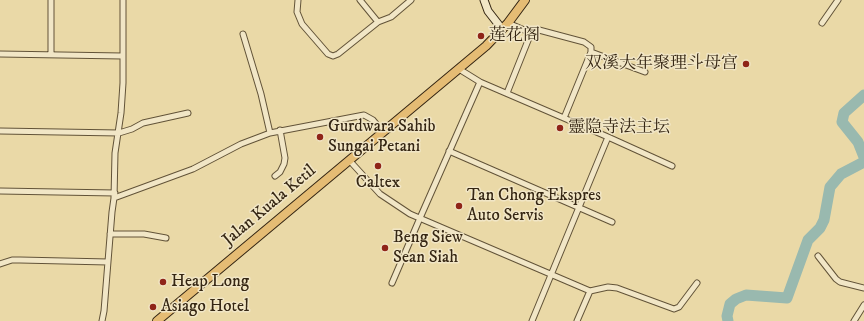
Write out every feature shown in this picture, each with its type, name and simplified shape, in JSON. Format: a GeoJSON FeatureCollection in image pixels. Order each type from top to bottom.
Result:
{"type":"FeatureCollection","features":[{"type":"Feature","properties":{"kind":"main road"},"geometry":{"type":"LineString","coordinates":[[484,0],[488,11],[505,26]]}},
{"type":"Feature","properties":{"kind":"main road","name":"Jalan Kuala Ketil"},"geometry":{"type":"LineString","coordinates":[[157,321],[460,69],[486,46],[505,26],[525,0]]}},
{"type":"Feature","properties":{"kind":"street"},"geometry":{"type":"LineString","coordinates":[[51,0],[51,55]]}},
{"type":"Feature","properties":{"kind":"street"},"geometry":{"type":"LineString","coordinates":[[104,321],[110,234],[115,195],[115,153],[119,133],[122,98],[122,0]]}},
{"type":"Feature","properties":{"kind":"street"},"geometry":{"type":"LineString","coordinates":[[298,0],[297,12],[302,24],[328,54],[333,56],[338,54],[378,22],[391,16],[411,0]]}},
{"type":"Feature","properties":{"kind":"street"},"geometry":{"type":"LineString","coordinates":[[360,0],[378,22]]}},
{"type":"Feature","properties":{"kind":"street"},"geometry":{"type":"LineString","coordinates":[[822,23],[838,0]]}},
{"type":"Feature","properties":{"kind":"street"},"geometry":{"type":"LineString","coordinates":[[505,26],[531,33]]}},
{"type":"Feature","properties":{"kind":"street"},"geometry":{"type":"LineString","coordinates":[[507,93],[531,33],[535,30],[584,42],[591,46],[592,52],[564,118]]}},
{"type":"Feature","properties":{"kind":"street"},"geometry":{"type":"LineString","coordinates":[[243,34],[261,94],[270,133]]}},
{"type":"Feature","properties":{"kind":"street"},"geometry":{"type":"LineString","coordinates":[[592,52],[645,72]]}},
{"type":"Feature","properties":{"kind":"street"},"geometry":{"type":"LineString","coordinates":[[0,54],[122,56]]}},
{"type":"Feature","properties":{"kind":"street"},"geometry":{"type":"LineString","coordinates":[[460,69],[480,82],[672,166]]}},
{"type":"Feature","properties":{"kind":"street"},"geometry":{"type":"LineString","coordinates":[[392,283],[480,82]]}},
{"type":"Feature","properties":{"kind":"street"},"geometry":{"type":"LineString","coordinates":[[0,131],[119,133],[132,129],[143,123],[188,113]]}},
{"type":"Feature","properties":{"kind":"street"},"geometry":{"type":"LineString","coordinates":[[0,191],[115,195],[193,169],[241,144],[280,130],[364,115],[373,120],[383,132]]}},
{"type":"Feature","properties":{"kind":"street"},"geometry":{"type":"LineString","coordinates":[[275,176],[280,172],[284,164],[280,130]]}},
{"type":"Feature","properties":{"kind":"street"},"geometry":{"type":"LineString","coordinates":[[532,321],[608,137]]}},
{"type":"Feature","properties":{"kind":"street"},"geometry":{"type":"LineString","coordinates":[[449,151],[612,222]]}},
{"type":"Feature","properties":{"kind":"street"},"geometry":{"type":"LineString","coordinates":[[349,160],[380,194],[396,205],[420,218],[551,276],[590,291],[608,287],[617,288],[674,309],[679,307],[697,283]]}},
{"type":"Feature","properties":{"kind":"street"},"geometry":{"type":"LineString","coordinates":[[110,234],[144,234],[166,238]]}},
{"type":"Feature","properties":{"kind":"street"},"geometry":{"type":"LineString","coordinates":[[818,256],[840,282],[864,288]]}},
{"type":"Feature","properties":{"kind":"street"},"geometry":{"type":"LineString","coordinates":[[0,264],[12,260],[108,262]]}},
{"type":"Feature","properties":{"kind":"street"},"geometry":{"type":"LineString","coordinates":[[577,321],[590,291]]}},
{"type":"Feature","properties":{"kind":"street"},"geometry":{"type":"LineString","coordinates":[[854,321],[864,305]]}},
{"type":"Feature","properties":{"kind":"waterway"},"geometry":{"type":"LineString","coordinates":[[864,95],[844,113],[842,122],[858,142],[864,157]]}},
{"type":"Feature","properties":{"kind":"waterway"},"geometry":{"type":"LineString","coordinates":[[728,321],[727,316],[730,304],[736,299],[746,295],[787,298],[808,240],[820,228],[824,220],[830,187],[841,174],[864,162]]}},
{"type":"Feature","properties":{"kind":"place","name":"莲花阁"},"geometry":{"type":"Point","coordinates":[481,36]}},
{"type":"Feature","properties":{"kind":"place","name":"双溪大年聚理斗母宫"},"geometry":{"type":"Point","coordinates":[746,64]}},
{"type":"Feature","properties":{"kind":"place","name":"靈隐寺法主坛"},"geometry":{"type":"Point","coordinates":[560,128]}},
{"type":"Feature","properties":{"kind":"place","name":"Gurdwara Sahib Sungai Petani"},"geometry":{"type":"Point","coordinates":[320,137]}},
{"type":"Feature","properties":{"kind":"place","name":"Caltex"},"geometry":{"type":"Point","coordinates":[378,166]}},
{"type":"Feature","properties":{"kind":"place","name":"Tan Chong Ekspres Auto Servis"},"geometry":{"type":"Point","coordinates":[459,206]}},
{"type":"Feature","properties":{"kind":"place","name":"Beng Siew Sean Siah"},"geometry":{"type":"Point","coordinates":[385,248]}},
{"type":"Feature","properties":{"kind":"place","name":"Heap Long"},"geometry":{"type":"Point","coordinates":[163,282]}},
{"type":"Feature","properties":{"kind":"place","name":"Asiago Hotel"},"geometry":{"type":"Point","coordinates":[153,307]}}]}
